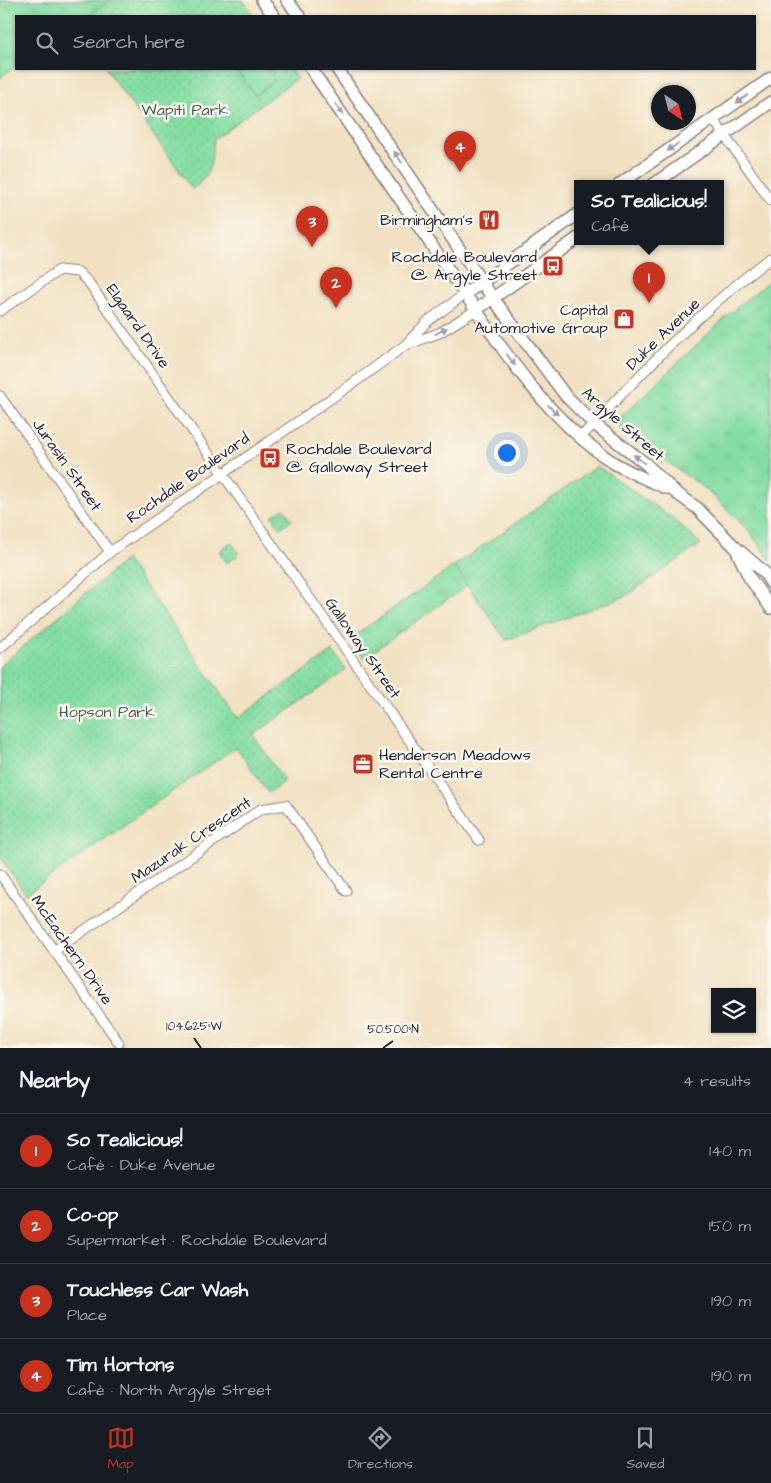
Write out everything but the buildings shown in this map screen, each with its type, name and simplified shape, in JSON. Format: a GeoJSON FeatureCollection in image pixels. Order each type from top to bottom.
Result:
{"type":"FeatureCollection","features":[{"type":"Feature","properties":{"kind":"street"},"geometry":{"type":"LineString","coordinates":[[262,0],[273,15]]}},
{"type":"Feature","properties":{"kind":"street"},"geometry":{"type":"LineString","coordinates":[[287,0],[298,15]]}},
{"type":"Feature","properties":{"kind":"street","name":"Argyle Street"},"geometry":{"type":"LineString","coordinates":[[312,70],[526,381],[581,438],[614,463],[675,492]]}},
{"type":"Feature","properties":{"kind":"street","name":"Argyle Street"},"geometry":{"type":"LineString","coordinates":[[338,70],[492,297],[548,374],[594,424],[646,464],[675,492],[697,508],[735,547],[764,572],[771,583]]}},
{"type":"Feature","properties":{"kind":"street"},"geometry":{"type":"LineString","coordinates":[[626,180],[771,78]]}},
{"type":"Feature","properties":{"kind":"street"},"geometry":{"type":"LineString","coordinates":[[660,180],[771,102]]}},
{"type":"Feature","properties":{"kind":"street"},"geometry":{"type":"LineString","coordinates":[[713,120],[771,202]]}},
{"type":"Feature","properties":{"kind":"street","name":"Rochdale Boulevard"},"geometry":{"type":"LineString","coordinates":[[3,646],[110,552],[404,346],[428,321],[574,217]]}},
{"type":"Feature","properties":{"kind":"street","name":"Rochdale Boulevard"},"geometry":{"type":"LineString","coordinates":[[404,346],[439,333],[476,310],[574,241]]}},
{"type":"Feature","properties":{"kind":"street","name":"Duke Avenue"},"geometry":{"type":"LineString","coordinates":[[581,438],[663,353],[734,287],[771,258]]}},
{"type":"Feature","properties":{"kind":"street","name":"Elgaard Drive"},"geometry":{"type":"LineString","coordinates":[[0,311],[59,270],[78,272],[89,282],[223,473]]}},
{"type":"Feature","properties":{"kind":"street","name":"Jurasin Street"},"geometry":{"type":"LineString","coordinates":[[0,396],[110,552]]}},
{"type":"Feature","properties":{"kind":"street","name":"Galloway Street"},"geometry":{"type":"LineString","coordinates":[[223,473],[479,840]]}},
{"type":"Feature","properties":{"kind":"street","name":"Argyle Street"},"geometry":{"type":"LineString","coordinates":[[735,547],[749,577],[771,608]]}},
{"type":"Feature","properties":{"kind":"street"},"geometry":{"type":"LineString","coordinates":[[0,636],[3,646]]}},
{"type":"Feature","properties":{"kind":"street","name":"Mazurak Crescent"},"geometry":{"type":"LineString","coordinates":[[54,951],[261,808],[286,805],[346,892]]}},
{"type":"Feature","properties":{"kind":"street","name":"McEachern Drive"},"geometry":{"type":"LineString","coordinates":[[0,874],[120,1043]]}},
{"type":"Feature","properties":{"kind":"green space"},"geometry":{"type":"Polygon","coordinates":[[[0,0],[111,0],[88,15],[15,15],[15,67],[0,78],[0,0]]]}},
{"type":"Feature","properties":{"kind":"green space"},"geometry":{"type":"Polygon","coordinates":[[[111,0],[243,0],[253,15],[88,15],[111,0]]]}},
{"type":"Feature","properties":{"kind":"green space","name":"Wapiti Park"},"geometry":{"type":"Polygon","coordinates":[[[107,70],[291,70],[297,78],[214,139],[207,173],[199,184],[192,189],[107,70]]]}},
{"type":"Feature","properties":{"kind":"green space"},"geometry":{"type":"Polygon","coordinates":[[[237,70],[268,70],[275,80],[255,95],[237,70]]]}},
{"type":"Feature","properties":{"kind":"green space"},"geometry":{"type":"Polygon","coordinates":[[[771,279],[771,561],[748,530],[706,489],[621,430],[615,419],[627,411],[728,315],[771,279]]]}},
{"type":"Feature","properties":{"kind":"green space"},"geometry":{"type":"Polygon","coordinates":[[[597,466],[672,518],[701,544],[626,596],[506,640],[454,566],[597,466]]]}},
{"type":"Feature","properties":{"kind":"green space"},"geometry":{"type":"Polygon","coordinates":[[[284,508],[292,520],[280,528],[272,516],[284,508]]]}},
{"type":"Feature","properties":{"kind":"green space"},"geometry":{"type":"Polygon","coordinates":[[[231,542],[239,554],[227,563],[219,551],[231,542]]]}},
{"type":"Feature","properties":{"kind":"green space","name":"Hopson Park"},"geometry":{"type":"Polygon","coordinates":[[[126,559],[238,718],[333,651],[346,670],[253,735],[285,782],[268,793],[236,747],[26,894],[0,857],[0,666],[126,559]]]}},
{"type":"Feature","properties":{"kind":"green space"},"geometry":{"type":"Polygon","coordinates":[[[454,566],[468,585],[364,658],[350,639],[454,566]]]}},
{"type":"Feature","properties":{"kind":"place","name":"Tim Hortons"},"geometry":{"type":"Point","coordinates":[460,172]}},
{"type":"Feature","properties":{"kind":"place","name":"Birmingham's"},"geometry":{"type":"Point","coordinates":[489,220]}},
{"type":"Feature","properties":{"kind":"place","name":"Touchless Car Wash"},"geometry":{"type":"Point","coordinates":[312,247]}},
{"type":"Feature","properties":{"kind":"place","name":"Rochdale Boulevard @ Argyle Street"},"geometry":{"type":"Point","coordinates":[553,266]}},
{"type":"Feature","properties":{"kind":"place","name":"So Tealicious!"},"geometry":{"type":"Point","coordinates":[649,303]}},
{"type":"Feature","properties":{"kind":"place","name":"Co-op"},"geometry":{"type":"Point","coordinates":[336,308]}},
{"type":"Feature","properties":{"kind":"place","name":"Capital Automotive Group"},"geometry":{"type":"Point","coordinates":[624,319]}},
{"type":"Feature","properties":{"kind":"place","name":"Rochdale Boulevard @ Galloway Street"},"geometry":{"type":"Point","coordinates":[270,458]}},
{"type":"Feature","properties":{"kind":"place","name":"Henderson Meadows Rental Centre"},"geometry":{"type":"Point","coordinates":[363,764]}}]}
